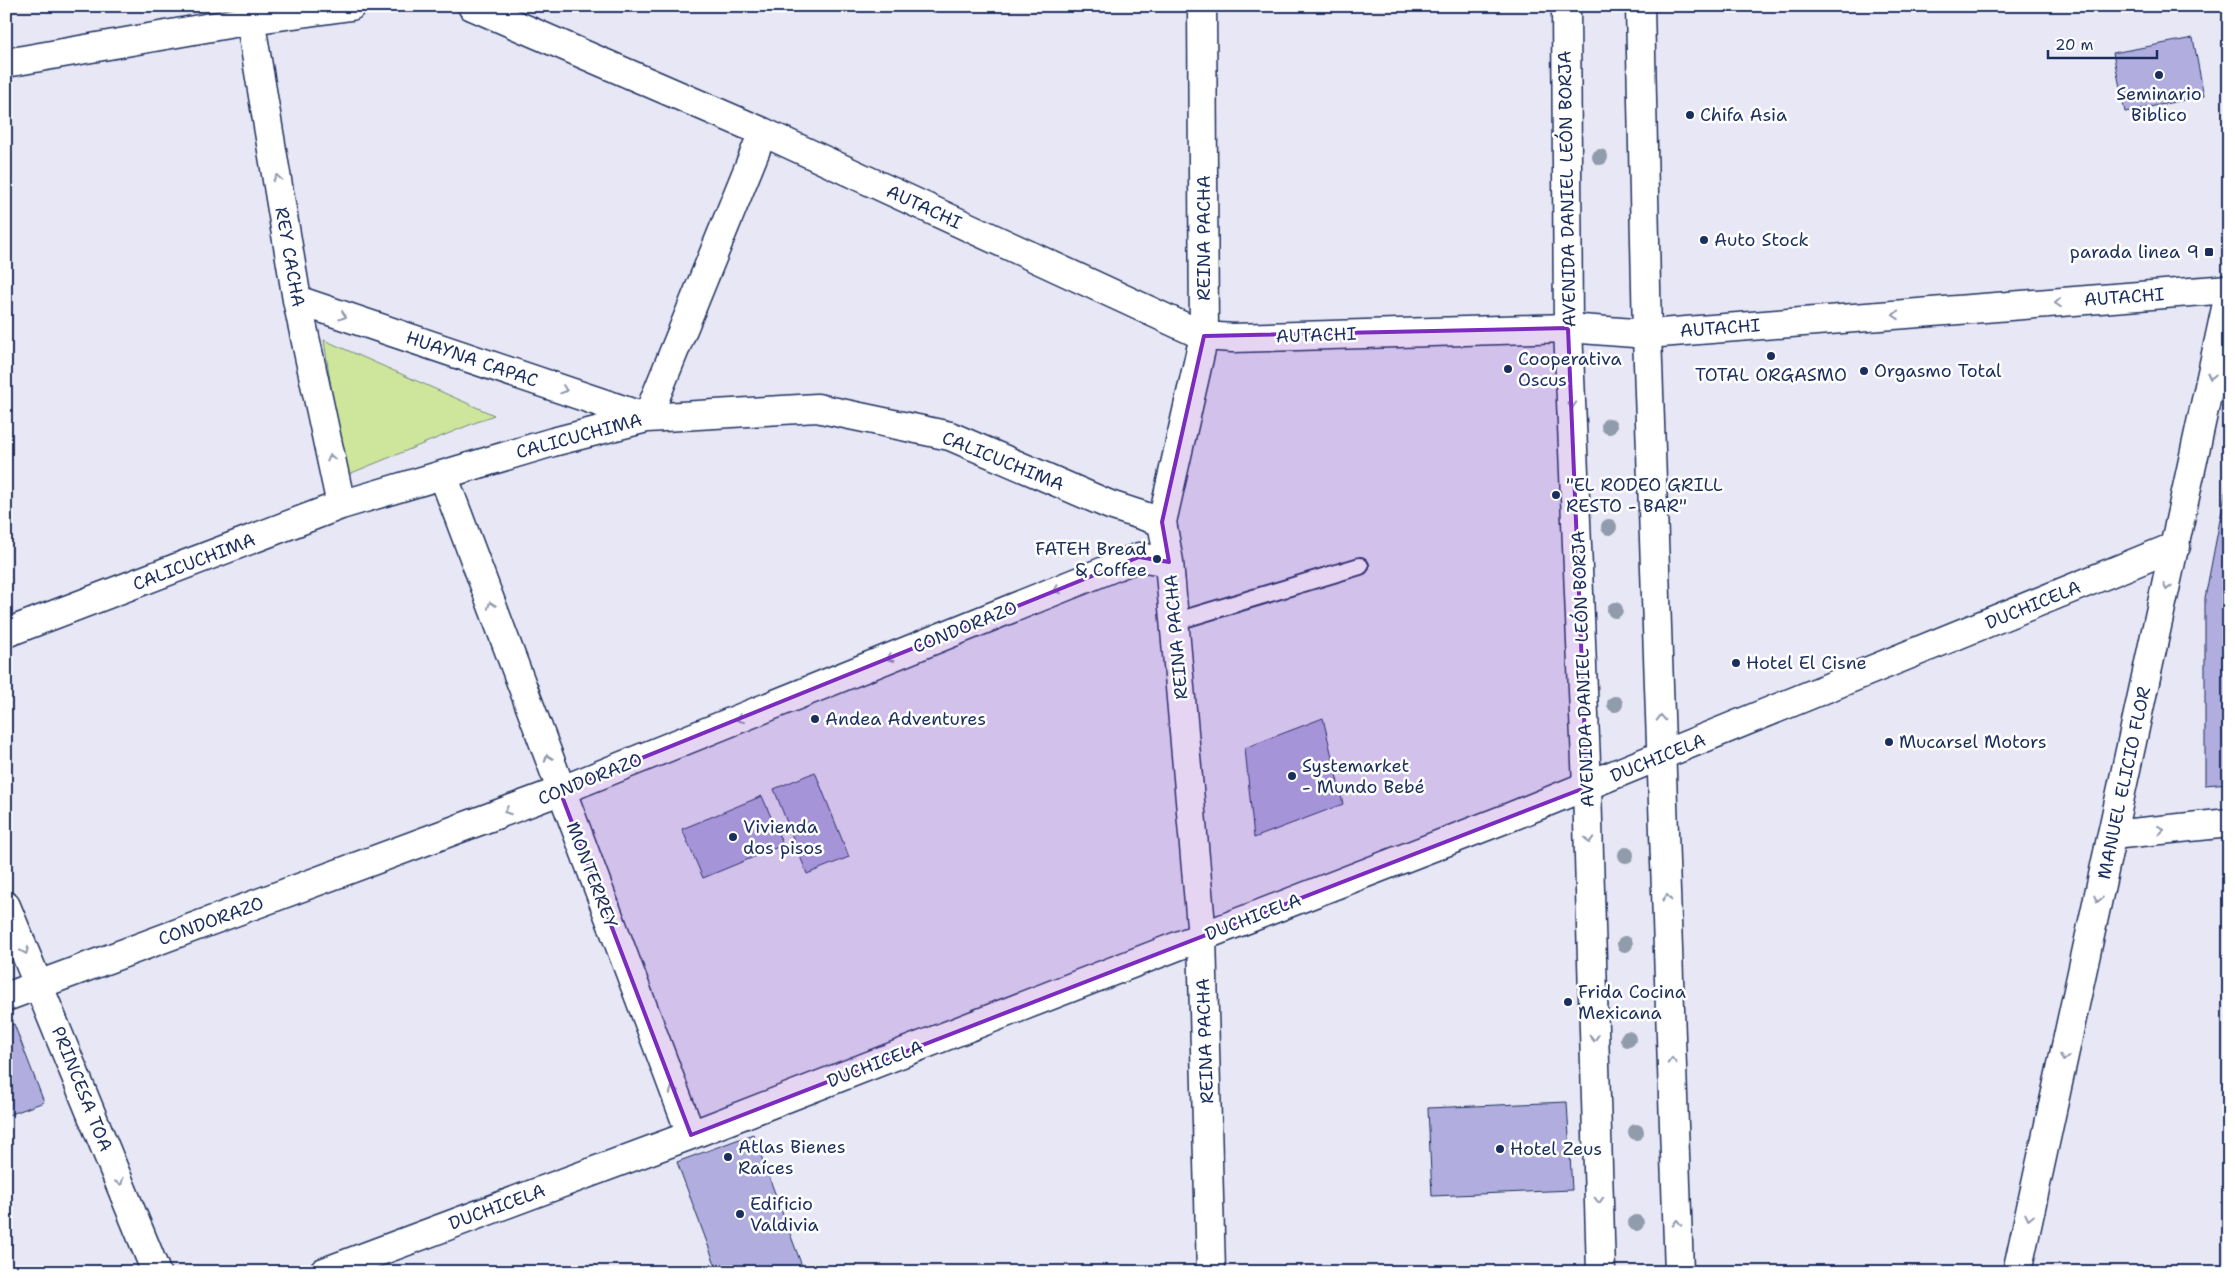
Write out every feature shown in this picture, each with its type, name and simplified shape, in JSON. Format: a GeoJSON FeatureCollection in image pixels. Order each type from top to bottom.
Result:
{"type":"FeatureCollection","features":[{"type":"Feature","properties":{"kind":"street"},"geometry":{"type":"LineString","coordinates":[[6,63],[249,13],[351,6]]}},
{"type":"Feature","properties":{"kind":"street","name":"AUTACHI"},"geometry":{"type":"LineString","coordinates":[[472,6],[763,132],[1204,336],[1233,338],[1568,328],[1647,334],[2229,289]]}},
{"type":"Feature","properties":{"kind":"street","name":"REINA PACHA"},"geometry":{"type":"LineString","coordinates":[[1202,6],[1204,336],[1162,522],[1169,562],[1202,937],[1211,1272]]}},
{"type":"Feature","properties":{"kind":"street","name":"AVENIDA DANIEL LEÓN BORJA"},"geometry":{"type":"LineString","coordinates":[[1566,6],[1568,328],[1587,787],[1601,1272]]}},
{"type":"Feature","properties":{"kind":"street"},"geometry":{"type":"LineString","coordinates":[[1640,6],[1647,334],[1679,1272]]}},
{"type":"Feature","properties":{"kind":"street","name":"REY CACHA"},"geometry":{"type":"LineString","coordinates":[[249,13],[297,300],[341,505]]}},
{"type":"Feature","properties":{"kind":"street"},"geometry":{"type":"LineString","coordinates":[[647,418],[763,132]]}},
{"type":"Feature","properties":{"kind":"street","name":"MANUEL ELICIO FLOR"},"geometry":{"type":"LineString","coordinates":[[2017,1272],[2176,546],[2229,294]]}},
{"type":"Feature","properties":{"kind":"street","name":"HUAYNA CAPAC"},"geometry":{"type":"LineString","coordinates":[[297,300],[647,418]]}},
{"type":"Feature","properties":{"kind":"street","name":"CALICUCHIMA"},"geometry":{"type":"LineString","coordinates":[[6,633],[341,505],[553,442],[647,418],[817,408],[950,436],[1110,505],[1162,522]]}},
{"type":"Feature","properties":{"kind":"street","name":"MONTERREY"},"geometry":{"type":"LineString","coordinates":[[443,475],[560,791],[691,1135]]}},
{"type":"Feature","properties":{"kind":"street","name":"DUCHICELA"},"geometry":{"type":"LineString","coordinates":[[324,1272],[691,1135],[1587,787],[2176,546]]}},
{"type":"Feature","properties":{"kind":"street","name":"CONDORAZO"},"geometry":{"type":"LineString","coordinates":[[6,997],[560,791],[1139,557],[1169,562]]}},
{"type":"Feature","properties":{"kind":"street"},"geometry":{"type":"LineString","coordinates":[[2112,835],[2229,823]]}},
{"type":"Feature","properties":{"kind":"street","name":"PRINCESA TOA"},"geometry":{"type":"LineString","coordinates":[[6,906],[40,985],[156,1272]]}},
{"type":"Feature","properties":{"kind":"lane"},"geometry":{"type":"LineString","coordinates":[[1174,622],[1360,566]]}},
{"type":"Feature","properties":{"kind":"highlighted area"},"geometry":{"type":"Polygon","coordinates":[[[1568,328],[1587,787],[691,1135],[560,791],[1139,557],[1169,562],[1162,522],[1204,336],[1568,328]]]}},
{"type":"Feature","properties":{"kind":"green space"},"geometry":{"type":"Polygon","coordinates":[[[324,340],[494,415],[344,476],[324,340]]]}},
{"type":"Feature","properties":{"kind":"building","name":"Seminario Biblico"},"geometry":{"type":"Polygon","coordinates":[[[2193,38],[2204,96],[2125,112],[2113,53],[2193,38]]]}},
{"type":"Feature","properties":{"kind":"building"},"geometry":{"type":"Polygon","coordinates":[[[2229,473],[2229,783],[2205,785],[2205,598],[2229,473]]]}},
{"type":"Feature","properties":{"kind":"building","name":"Systemarket - Mundo Bebé"},"geometry":{"type":"Polygon","coordinates":[[[1323,718],[1343,804],[1254,838],[1245,748],[1323,718]]]}},
{"type":"Feature","properties":{"kind":"building","name":"Vivienda dos pisos"},"geometry":{"type":"Polygon","coordinates":[[[815,772],[849,857],[807,874],[774,789],[815,772]]]}},
{"type":"Feature","properties":{"kind":"building","name":"Vivienda dos pisos"},"geometry":{"type":"Polygon","coordinates":[[[762,796],[783,845],[703,878],[682,829],[762,796]]]}},
{"type":"Feature","properties":{"kind":"building"},"geometry":{"type":"Polygon","coordinates":[[[14,1024],[44,1102],[6,1116],[6,1027],[14,1024]]]}},
{"type":"Feature","properties":{"kind":"building","name":"Hotel Zeus"},"geometry":{"type":"Polygon","coordinates":[[[1567,1102],[1572,1190],[1432,1196],[1428,1108],[1567,1102]]]}},
{"type":"Feature","properties":{"kind":"building","name":"Edificio Valdivia"},"geometry":{"type":"Polygon","coordinates":[[[753,1134],[802,1266],[787,1272],[718,1272],[677,1162],[753,1134]]]}},
{"type":"Feature","properties":{"kind":"place","name":"Seminario Biblico"},"geometry":{"type":"Point","coordinates":[2159,75]}},
{"type":"Feature","properties":{"kind":"place","name":"Chifa Asia"},"geometry":{"type":"Point","coordinates":[1690,115]}},
{"type":"Feature","properties":{"kind":"place","name":"Auto Stock"},"geometry":{"type":"Point","coordinates":[1704,240]}},
{"type":"Feature","properties":{"kind":"place","name":"parada linea 9"},"geometry":{"type":"Point","coordinates":[2209,252]}},
{"type":"Feature","properties":{"kind":"place","name":"TOTAL ORGASMO"},"geometry":{"type":"Point","coordinates":[1771,356]}},
{"type":"Feature","properties":{"kind":"place","name":"Cooperativa Oscus"},"geometry":{"type":"Point","coordinates":[1508,369]}},
{"type":"Feature","properties":{"kind":"place","name":"Orgasmo Total"},"geometry":{"type":"Point","coordinates":[1864,371]}},
{"type":"Feature","properties":{"kind":"place","name":"\"EL RODEO GRILL RESTO - BAR\""},"geometry":{"type":"Point","coordinates":[1556,495]}},
{"type":"Feature","properties":{"kind":"place","name":"FATEH Bread & Coffee"},"geometry":{"type":"Point","coordinates":[1157,559]}},
{"type":"Feature","properties":{"kind":"place","name":"Hotel El Cisne"},"geometry":{"type":"Point","coordinates":[1736,663]}},
{"type":"Feature","properties":{"kind":"place","name":"Andea Adventures"},"geometry":{"type":"Point","coordinates":[815,719]}},
{"type":"Feature","properties":{"kind":"place","name":"Mucarsel Motors"},"geometry":{"type":"Point","coordinates":[1889,742]}},
{"type":"Feature","properties":{"kind":"place","name":"Systemarket - Mundo Bebé"},"geometry":{"type":"Point","coordinates":[1292,776]}},
{"type":"Feature","properties":{"kind":"place","name":"Vivienda dos pisos"},"geometry":{"type":"Point","coordinates":[733,837]}},
{"type":"Feature","properties":{"kind":"place","name":"Frida Cocina Mexicana"},"geometry":{"type":"Point","coordinates":[1568,1002]}},
{"type":"Feature","properties":{"kind":"place","name":"Hotel Zeus"},"geometry":{"type":"Point","coordinates":[1500,1149]}},
{"type":"Feature","properties":{"kind":"place","name":"Atlas Bienes Raíces"},"geometry":{"type":"Point","coordinates":[728,1157]}},
{"type":"Feature","properties":{"kind":"place","name":"Edificio Valdivia"},"geometry":{"type":"Point","coordinates":[740,1214]}}]}
